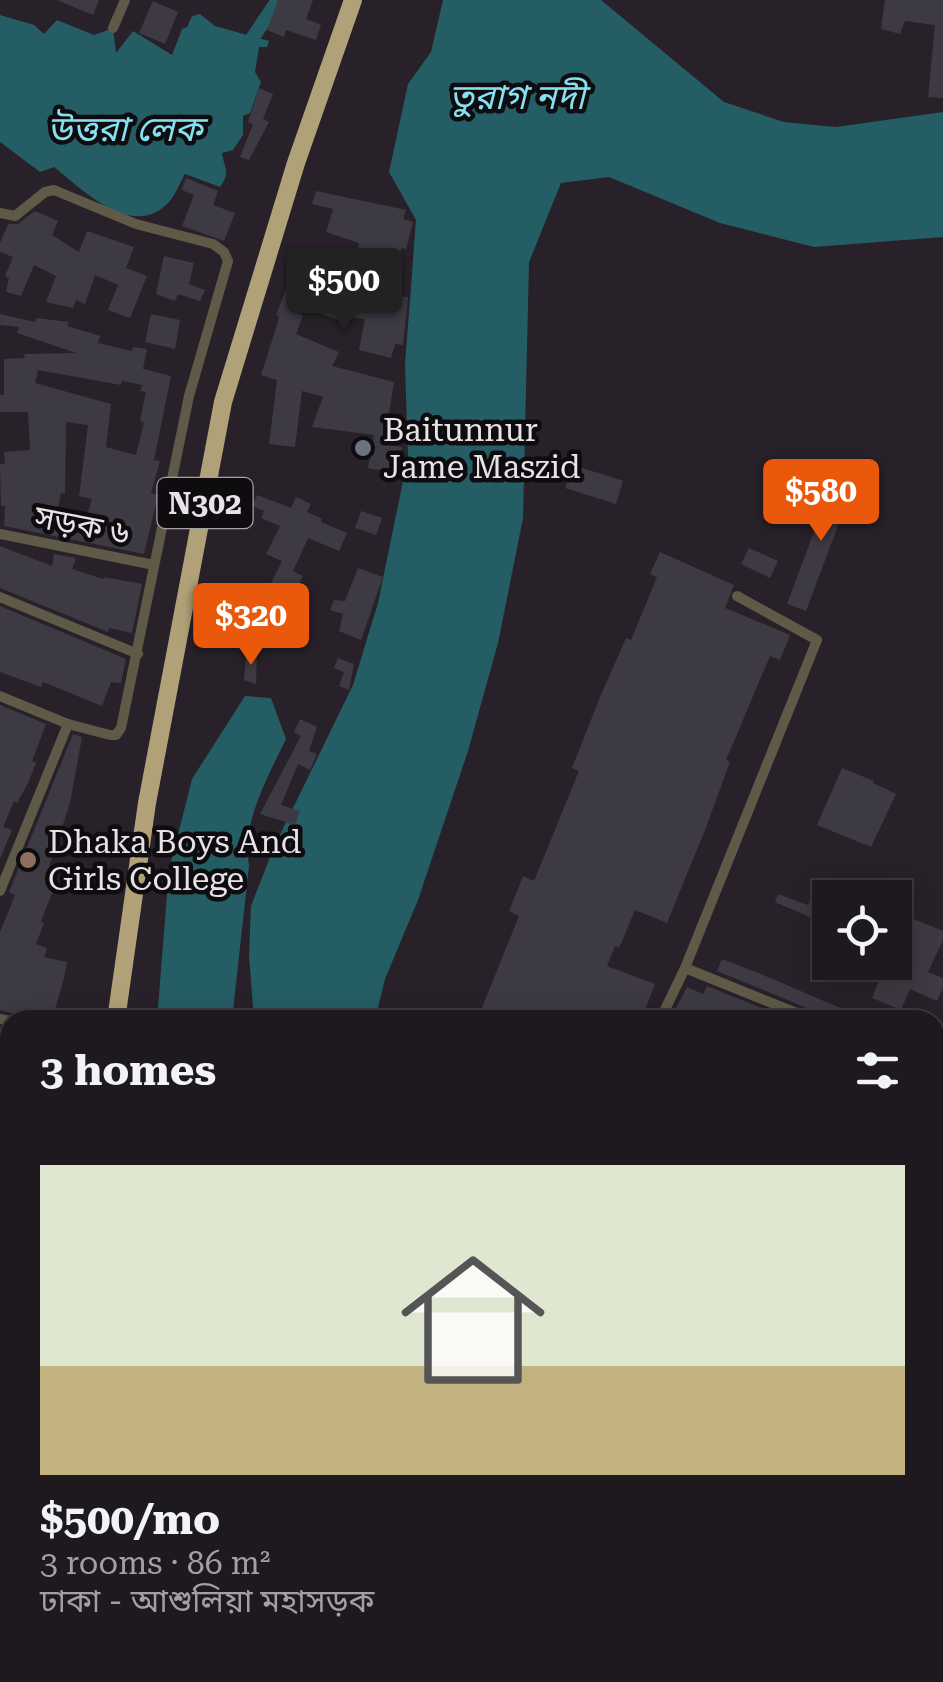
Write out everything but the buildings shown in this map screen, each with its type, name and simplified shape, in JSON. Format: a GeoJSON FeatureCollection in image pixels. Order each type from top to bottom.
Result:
{"type":"FeatureCollection","features":[{"type":"Feature","properties":{"kind":"highway","name":"N302"},"geometry":{"type":"LineString","coordinates":[[117,1010],[147,803],[223,402],[296,163],[353,0]]}},
{"type":"Feature","properties":{"kind":"street"},"geometry":{"type":"LineString","coordinates":[[113,28],[125,0]]}},
{"type":"Feature","properties":{"kind":"street"},"geometry":{"type":"LineString","coordinates":[[0,213],[15,216],[44,192],[54,190],[136,224],[213,244],[228,261],[189,396],[122,728],[110,735],[68,724],[0,696]]}},
{"type":"Feature","properties":{"kind":"street","name":"সড়ক ৬"},"geometry":{"type":"LineString","coordinates":[[0,534],[154,565]]}},
{"type":"Feature","properties":{"kind":"street"},"geometry":{"type":"LineString","coordinates":[[665,1010],[817,640],[737,596]]}},
{"type":"Feature","properties":{"kind":"street"},"geometry":{"type":"LineString","coordinates":[[0,597],[138,654]]}},
{"type":"Feature","properties":{"kind":"street"},"geometry":{"type":"LineString","coordinates":[[0,891],[68,724]]}},
{"type":"Feature","properties":{"kind":"street"},"geometry":{"type":"LineString","coordinates":[[684,968],[789,1010]]}},
{"type":"Feature","properties":{"kind":"water","name":"তুরাগ নদী"},"geometry":{"type":"Polygon","coordinates":[[[443,0],[601,0],[724,102],[784,122],[836,127],[943,112],[943,237],[814,247],[720,223],[609,177],[561,183],[529,262],[523,518],[498,643],[468,751],[418,900],[385,979],[377,1010],[253,1010],[249,955],[251,906],[274,847],[353,685],[378,603],[408,457],[405,365],[416,220],[389,172],[408,84],[431,52],[443,0]]]}},
{"type":"Feature","properties":{"kind":"water","name":"উত্তরা লেক"},"geometry":{"type":"Polygon","coordinates":[[[200,14],[215,26],[269,41],[267,47],[259,47],[255,72],[261,82],[250,113],[243,116],[243,135],[233,150],[222,153],[226,174],[220,187],[185,174],[169,202],[155,213],[124,214],[94,198],[54,167],[40,172],[0,142],[0,15],[34,25],[44,34],[57,20],[94,35],[113,28],[116,53],[133,31],[172,55],[182,29],[192,16],[200,14]]]}},
{"type":"Feature","properties":{"kind":"water"},"geometry":{"type":"Polygon","coordinates":[[[245,696],[271,698],[286,739],[258,800],[249,832],[249,866],[233,1010],[158,1010],[169,870],[192,779],[245,696]]]}},
{"type":"Feature","properties":{"kind":"waterway"},"geometry":{"type":"LineString","coordinates":[[245,49],[278,0]]}},
{"type":"Feature","properties":{"kind":"place","name":"Baitunnur Jame Maszid"},"geometry":{"type":"Point","coordinates":[363,448]}},
{"type":"Feature","properties":{"kind":"place","name":"Dhaka Boys And Girls College"},"geometry":{"type":"Point","coordinates":[28,860]}}]}
